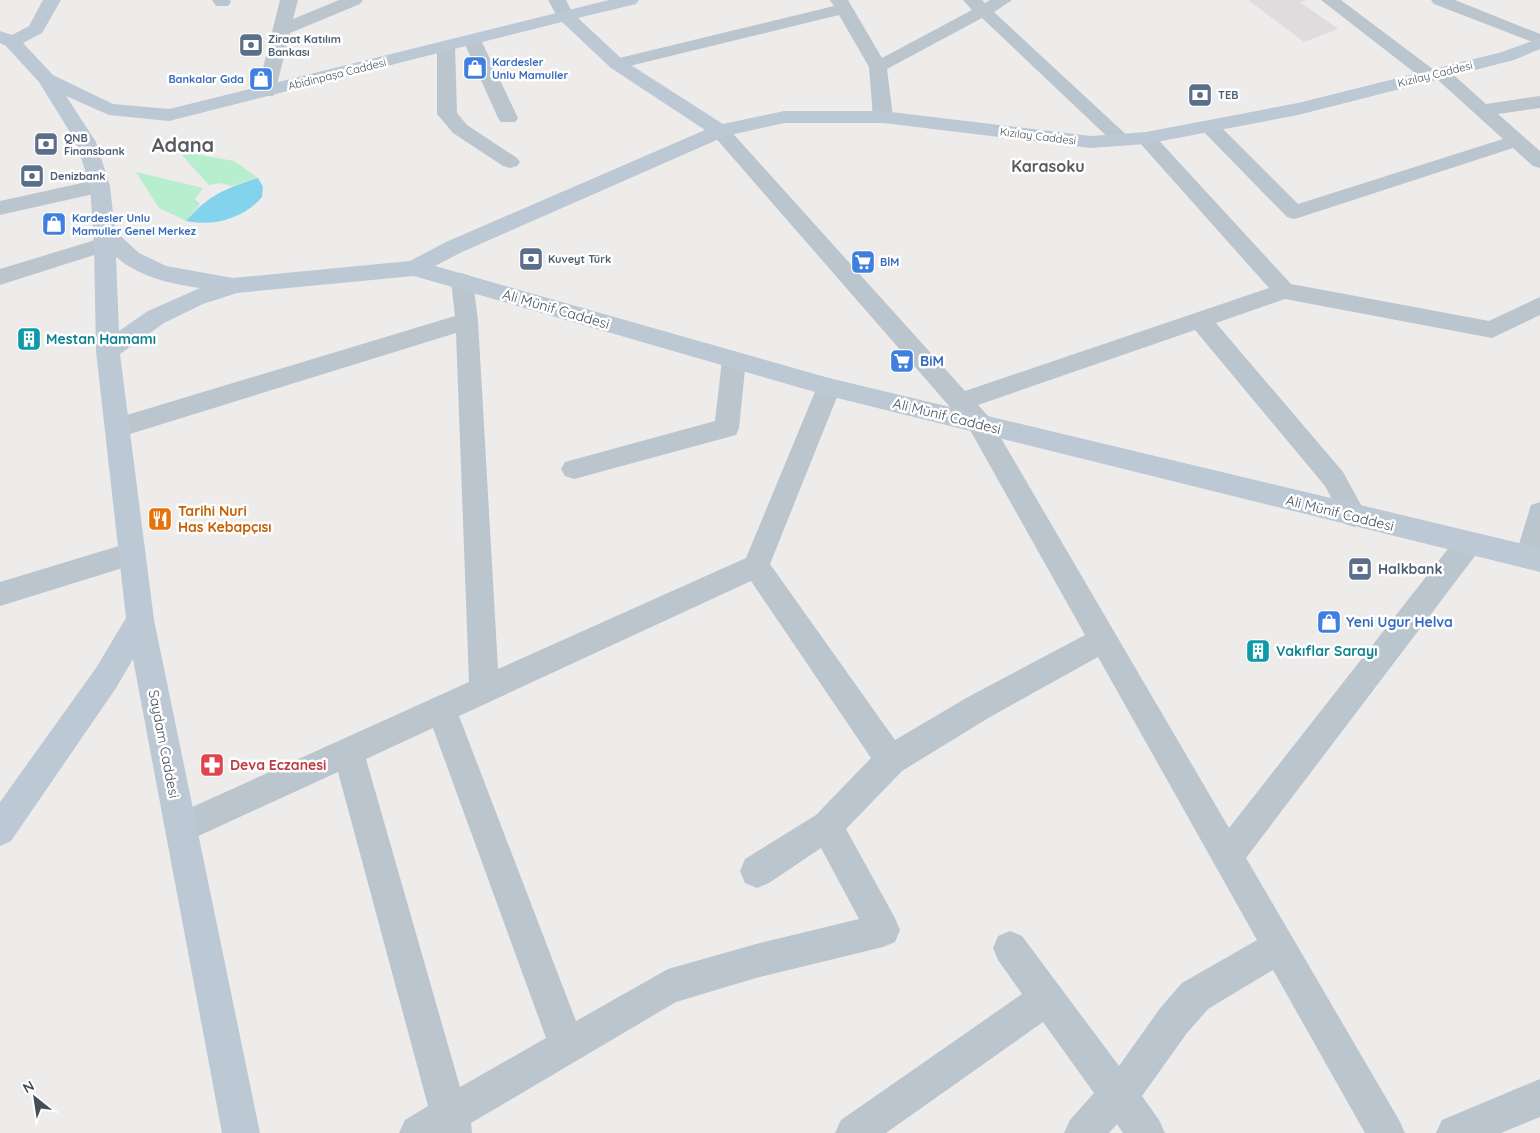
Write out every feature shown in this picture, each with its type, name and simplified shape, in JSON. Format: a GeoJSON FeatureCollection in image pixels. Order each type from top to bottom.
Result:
{"type":"FeatureCollection","features":[{"type":"Feature","properties":{"kind":"main road"},"geometry":{"type":"LineString","coordinates":[[46,79],[6,39],[36,29],[52,0]]}},
{"type":"Feature","properties":{"kind":"main road","name":"Abidinpaşa Caddesi"},"geometry":{"type":"LineString","coordinates":[[46,79],[109,109],[170,115],[472,40],[561,8],[630,0]]}},
{"type":"Feature","properties":{"kind":"main road"},"geometry":{"type":"LineString","coordinates":[[561,8],[617,64],[720,131]]}},
{"type":"Feature","properties":{"kind":"main road","name":"Kızılay Caddesi"},"geometry":{"type":"LineString","coordinates":[[414,268],[454,247],[720,131],[784,116],[883,117],[1091,142],[1146,138],[1298,109],[1508,56],[1540,42]]}},
{"type":"Feature","properties":{"kind":"main road","name":"Saydam Caddesi"},"geometry":{"type":"LineString","coordinates":[[46,79],[86,142],[100,186],[108,352],[140,620],[241,1133]]}},
{"type":"Feature","properties":{"kind":"main road"},"geometry":{"type":"LineString","coordinates":[[104,239],[128,258],[150,270],[171,277],[236,285]]}},
{"type":"Feature","properties":{"kind":"main road","name":"Ali Münif Caddesi"},"geometry":{"type":"LineString","coordinates":[[236,285],[414,268],[829,387],[969,413],[1354,516],[1468,544],[1535,558]]}},
{"type":"Feature","properties":{"kind":"main road"},"geometry":{"type":"LineString","coordinates":[[108,352],[156,317],[195,298],[236,285]]}},
{"type":"Feature","properties":{"kind":"main road"},"geometry":{"type":"LineString","coordinates":[[0,830],[106,678],[140,620]]}},
{"type":"Feature","properties":{"kind":"street"},"geometry":{"type":"LineString","coordinates":[[266,92],[289,0]]}},
{"type":"Feature","properties":{"kind":"street"},"geometry":{"type":"LineString","coordinates":[[283,29],[354,0]]}},
{"type":"Feature","properties":{"kind":"street"},"geometry":{"type":"LineString","coordinates":[[878,67],[978,5],[1003,0]]}},
{"type":"Feature","properties":{"kind":"street"},"geometry":{"type":"LineString","coordinates":[[1330,0],[1436,74],[1482,110],[1540,162]]}},
{"type":"Feature","properties":{"kind":"street"},"geometry":{"type":"LineString","coordinates":[[1440,0],[1540,42]]}},
{"type":"Feature","properties":{"kind":"street"},"geometry":{"type":"LineString","coordinates":[[617,64],[842,4],[878,67],[883,117]]}},
{"type":"Feature","properties":{"kind":"street"},"geometry":{"type":"LineString","coordinates":[[978,5],[1122,140]]}},
{"type":"Feature","properties":{"kind":"street"},"geometry":{"type":"LineString","coordinates":[[472,40],[508,118]]}},
{"type":"Feature","properties":{"kind":"street"},"geometry":{"type":"LineString","coordinates":[[446,46],[447,114],[460,129],[510,162]]}},
{"type":"Feature","properties":{"kind":"street"},"geometry":{"type":"LineString","coordinates":[[1482,110],[1540,102]]}},
{"type":"Feature","properties":{"kind":"street"},"geometry":{"type":"LineString","coordinates":[[1210,126],[1294,212],[1516,141]]}},
{"type":"Feature","properties":{"kind":"street"},"geometry":{"type":"LineString","coordinates":[[720,131],[969,413],[1103,640],[1386,1133]]}},
{"type":"Feature","properties":{"kind":"street"},"geometry":{"type":"LineString","coordinates":[[1146,138],[1284,292]]}},
{"type":"Feature","properties":{"kind":"street"},"geometry":{"type":"LineString","coordinates":[[0,208],[100,186]]}},
{"type":"Feature","properties":{"kind":"street"},"geometry":{"type":"LineString","coordinates":[[0,278],[104,239]]}},
{"type":"Feature","properties":{"kind":"street"},"geometry":{"type":"LineString","coordinates":[[462,281],[467,321],[484,690]]}},
{"type":"Feature","properties":{"kind":"street"},"geometry":{"type":"LineString","coordinates":[[969,413],[1200,320],[1284,292],[1492,330],[1537,311]]}},
{"type":"Feature","properties":{"kind":"street"},"geometry":{"type":"LineString","coordinates":[[1200,320],[1334,479],[1354,516]]}},
{"type":"Feature","properties":{"kind":"street"},"geometry":{"type":"LineString","coordinates":[[117,428],[467,321]]}},
{"type":"Feature","properties":{"kind":"street"},"geometry":{"type":"LineString","coordinates":[[574,469],[727,428],[734,360]]}},
{"type":"Feature","properties":{"kind":"street"},"geometry":{"type":"LineString","coordinates":[[181,828],[756,566],[829,387]]}},
{"type":"Feature","properties":{"kind":"street"},"geometry":{"type":"LineString","coordinates":[[1535,558],[1540,514]]}},
{"type":"Feature","properties":{"kind":"street"},"geometry":{"type":"LineString","coordinates":[[1227,856],[1468,544]]}},
{"type":"Feature","properties":{"kind":"street"},"geometry":{"type":"LineString","coordinates":[[0,594],[132,554]]}},
{"type":"Feature","properties":{"kind":"street"},"geometry":{"type":"LineString","coordinates":[[756,566],[891,760]]}},
{"type":"Feature","properties":{"kind":"street"},"geometry":{"type":"LineString","coordinates":[[757,871],[827,826],[891,760],[979,707],[1103,640]]}},
{"type":"Feature","properties":{"kind":"street"},"geometry":{"type":"LineString","coordinates":[[441,709],[567,1046]]}},
{"type":"Feature","properties":{"kind":"street"},"geometry":{"type":"LineString","coordinates":[[348,752],[441,1127],[567,1046],[668,987],[756,961],[883,930],[827,826]]}},
{"type":"Feature","properties":{"kind":"street"},"geometry":{"type":"LineString","coordinates":[[1084,1133],[1118,1094],[1195,996],[1279,947]]}},
{"type":"Feature","properties":{"kind":"street"},"geometry":{"type":"LineString","coordinates":[[1010,948],[1146,1133]]}},
{"type":"Feature","properties":{"kind":"street"},"geometry":{"type":"LineString","coordinates":[[854,1133],[1047,998]]}},
{"type":"Feature","properties":{"kind":"street"},"geometry":{"type":"LineString","coordinates":[[1455,1133],[1540,1098]]}},
{"type":"Feature","properties":{"kind":"shaded area"},"geometry":{"type":"Polygon","coordinates":[[[1248,0],[1308,0],[1300,2],[1338,29],[1304,42],[1248,0]]]}},
{"type":"Feature","properties":{"kind":"green space"},"geometry":{"type":"Polygon","coordinates":[[[178,151],[234,161],[258,178],[231,186],[221,183],[209,185],[178,151]]]}},
{"type":"Feature","properties":{"kind":"green space"},"geometry":{"type":"Polygon","coordinates":[[[136,172],[203,188],[195,199],[200,204],[186,221],[159,208],[136,172]]]}},
{"type":"Feature","properties":{"kind":"water"},"geometry":{"type":"Polygon","coordinates":[[[258,178],[263,187],[262,197],[246,210],[218,222],[197,223],[186,221],[202,205],[218,194],[236,185],[258,178]]]}},
{"type":"Feature","properties":{"kind":"place","name":"Ziraat Katılım Bankası"},"geometry":{"type":"Point","coordinates":[251,45]}},
{"type":"Feature","properties":{"kind":"place","name":"Kardesler Unlu Mamuller"},"geometry":{"type":"Point","coordinates":[475,68]}},
{"type":"Feature","properties":{"kind":"place","name":"Bankalar Gıda"},"geometry":{"type":"Point","coordinates":[261,79]}},
{"type":"Feature","properties":{"kind":"place","name":"TEB"},"geometry":{"type":"Point","coordinates":[1200,95]}},
{"type":"Feature","properties":{"kind":"place","name":"QNB Finansbank"},"geometry":{"type":"Point","coordinates":[46,144]}},
{"type":"Feature","properties":{"kind":"place","name":"Denizbank"},"geometry":{"type":"Point","coordinates":[32,176]}},
{"type":"Feature","properties":{"kind":"place","name":"Kardesler Unlu Mamuller Genel Merkez"},"geometry":{"type":"Point","coordinates":[54,224]}},
{"type":"Feature","properties":{"kind":"place","name":"Kuveyt Türk"},"geometry":{"type":"Point","coordinates":[531,259]}},
{"type":"Feature","properties":{"kind":"place","name":"BİM"},"geometry":{"type":"Point","coordinates":[863,262]}},
{"type":"Feature","properties":{"kind":"place","name":"Mestan Hamamı"},"geometry":{"type":"Point","coordinates":[29,339]}},
{"type":"Feature","properties":{"kind":"place","name":"BiM"},"geometry":{"type":"Point","coordinates":[902,361]}},
{"type":"Feature","properties":{"kind":"place","name":"Tarihi Nuri Has Kebapçısı"},"geometry":{"type":"Point","coordinates":[160,519]}},
{"type":"Feature","properties":{"kind":"place","name":"Halkbank"},"geometry":{"type":"Point","coordinates":[1360,569]}},
{"type":"Feature","properties":{"kind":"place","name":"Yeni Ugur Helva"},"geometry":{"type":"Point","coordinates":[1329,622]}},
{"type":"Feature","properties":{"kind":"place","name":"Vakıflar Sarayı"},"geometry":{"type":"Point","coordinates":[1258,651]}},
{"type":"Feature","properties":{"kind":"place","name":"Deva Eczanesi"},"geometry":{"type":"Point","coordinates":[212,765]}},
{"type":"Feature","properties":{"kind":"district","name":"Adana"},"geometry":{"type":"Point","coordinates":[183,145]}},
{"type":"Feature","properties":{"kind":"district","name":"Karasoku"},"geometry":{"type":"Point","coordinates":[1048,166]}}]}
